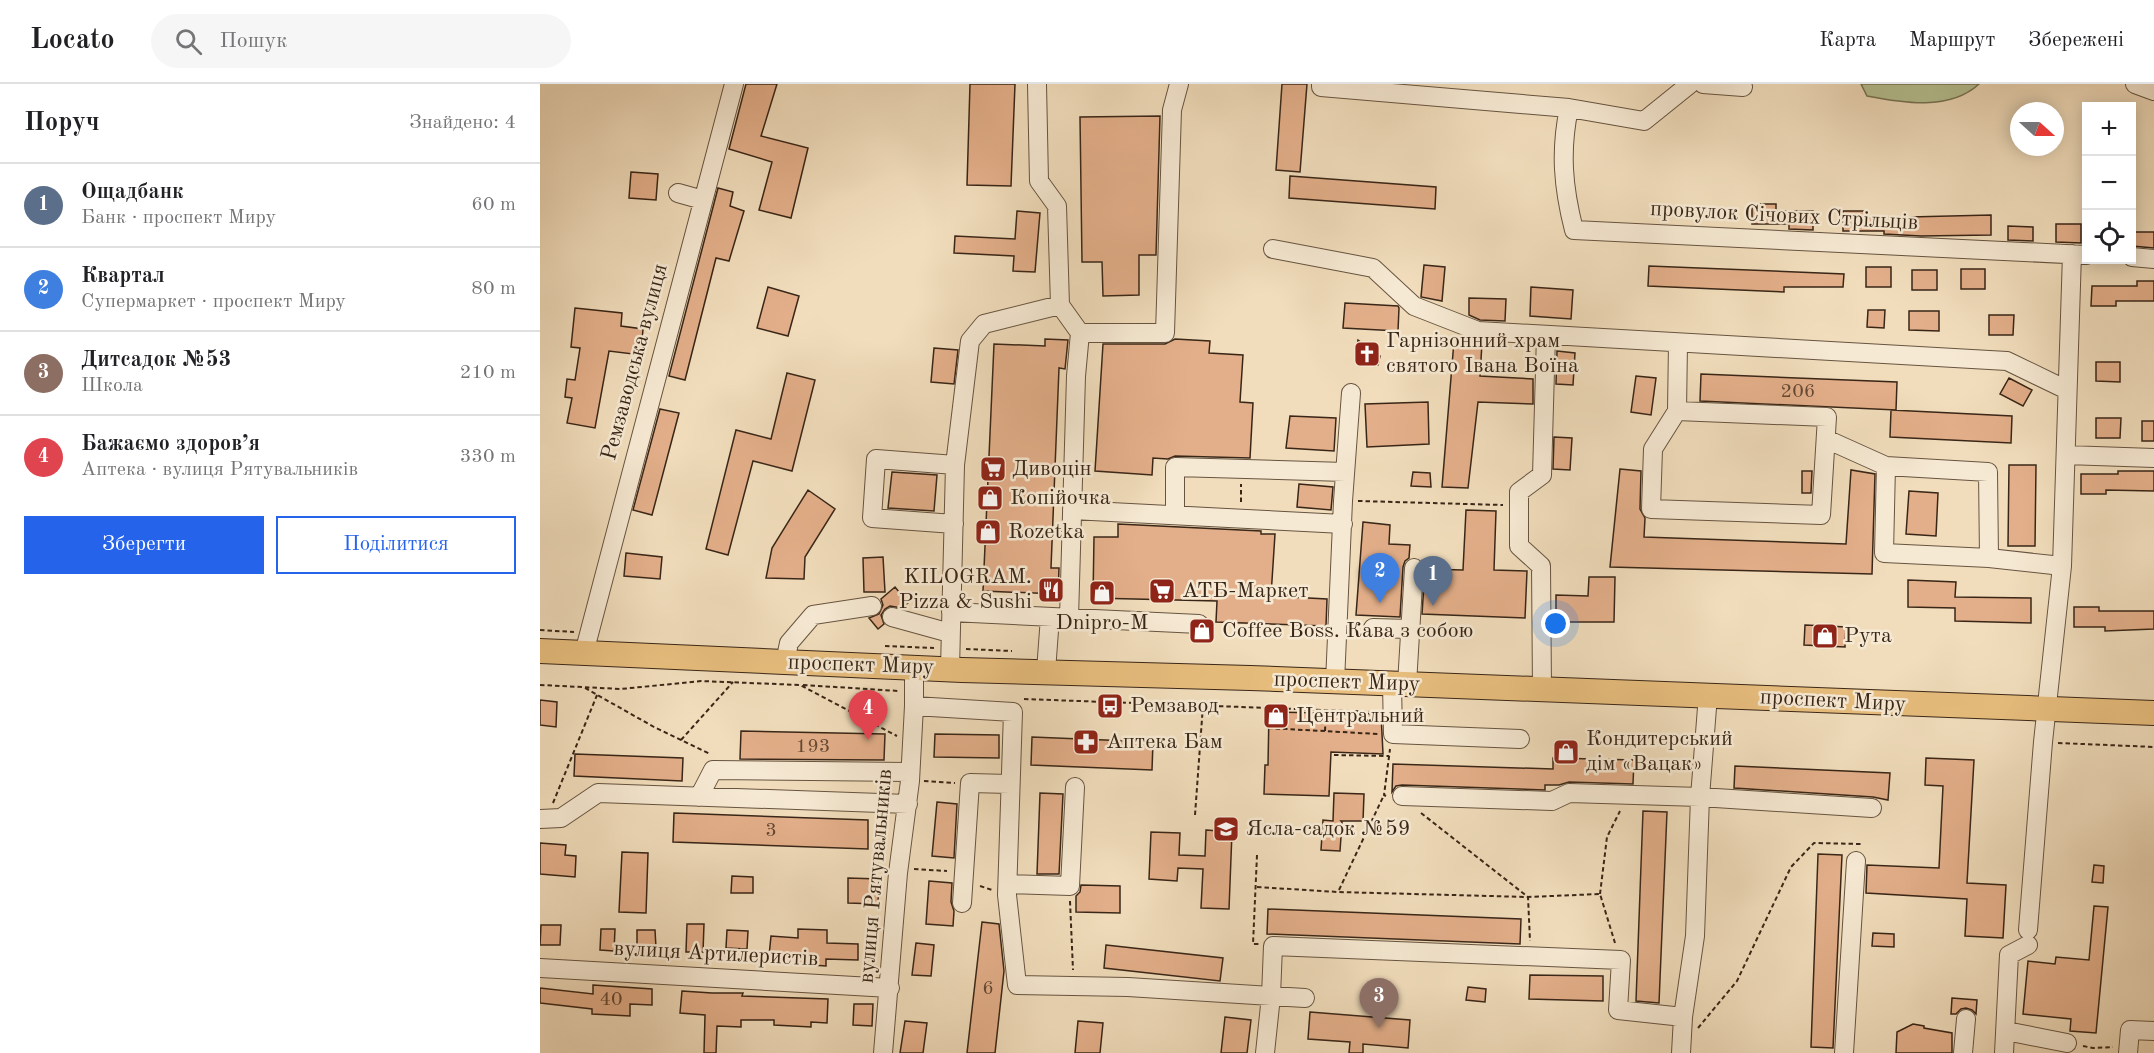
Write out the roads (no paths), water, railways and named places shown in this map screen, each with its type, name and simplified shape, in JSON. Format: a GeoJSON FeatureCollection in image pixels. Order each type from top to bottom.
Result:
{"type":"FeatureCollection","features":[{"type":"Feature","properties":{"kind":"main road","name":"проспект Миру"},"geometry":{"type":"LineString","coordinates":[[540,651],[586,643],[785,662],[2154,713]]}},
{"type":"Feature","properties":{"kind":"street","name":"Ремзаводська вулиця"},"geometry":{"type":"LineString","coordinates":[[586,643],[734,84]]}},
{"type":"Feature","properties":{"kind":"street"},"geometry":{"type":"LineString","coordinates":[[1037,84],[1040,182],[1057,206],[1060,305],[1080,333],[1076,376],[1069,618]]}},
{"type":"Feature","properties":{"kind":"street"},"geometry":{"type":"LineString","coordinates":[[1080,333],[1165,333],[1172,110],[1179,84]]}},
{"type":"Feature","properties":{"kind":"street"},"geometry":{"type":"LineString","coordinates":[[1321,84],[1321,87],[1569,108],[1644,121],[1690,84]]}},
{"type":"Feature","properties":{"kind":"street"},"geometry":{"type":"LineString","coordinates":[[1702,84],[1743,87]]}},
{"type":"Feature","properties":{"kind":"street"},"geometry":{"type":"LineString","coordinates":[[2134,84],[2154,91]]}},
{"type":"Feature","properties":{"kind":"street","name":"провулок Січових Стрільців"},"geometry":{"type":"LineString","coordinates":[[1569,108],[1563,135],[1565,194],[1574,230],[2079,254]]}},
{"type":"Feature","properties":{"kind":"street"},"geometry":{"type":"LineString","coordinates":[[678,193],[703,200]]}},
{"type":"Feature","properties":{"kind":"street"},"geometry":{"type":"LineString","coordinates":[[1273,249],[1373,268],[1414,306],[1478,331],[2007,361],[2067,390]]}},
{"type":"Feature","properties":{"kind":"street"},"geometry":{"type":"LineString","coordinates":[[2004,1053],[2009,955],[2028,938],[2043,742],[2062,566],[2067,390],[2079,254]]}},
{"type":"Feature","properties":{"kind":"street"},"geometry":{"type":"LineString","coordinates":[[2136,257],[2154,259]]}},
{"type":"Feature","properties":{"kind":"street"},"geometry":{"type":"LineString","coordinates":[[950,669],[955,465],[970,342],[984,324],[1060,305]]}},
{"type":"Feature","properties":{"kind":"street"},"geometry":{"type":"LineString","coordinates":[[1542,689],[1540,566],[1519,546],[1519,492],[1542,475],[1546,335]]}},
{"type":"Feature","properties":{"kind":"street"},"geometry":{"type":"LineString","coordinates":[[1677,411],[1827,417],[1821,515],[1651,509],[1653,449],[1677,411],[1678,343]]}},
{"type":"Feature","properties":{"kind":"street"},"geometry":{"type":"LineString","coordinates":[[1335,682],[1343,501],[1351,393]]}},
{"type":"Feature","properties":{"kind":"street"},"geometry":{"type":"LineString","coordinates":[[1826,438],[1886,466],[1988,472],[1989,558]]}},
{"type":"Feature","properties":{"kind":"street"},"geometry":{"type":"LineString","coordinates":[[2066,455],[2154,458]]}},
{"type":"Feature","properties":{"kind":"street"},"geometry":{"type":"LineString","coordinates":[[954,524],[872,518],[876,459],[955,465]]}},
{"type":"Feature","properties":{"kind":"street"},"geometry":{"type":"LineString","coordinates":[[1886,466],[1884,554],[1989,558],[2062,566]]}},
{"type":"Feature","properties":{"kind":"street"},"geometry":{"type":"LineString","coordinates":[[1174,515],[1175,467],[1345,472]]}},
{"type":"Feature","properties":{"kind":"street"},"geometry":{"type":"LineString","coordinates":[[1072,510],[1343,524]]}},
{"type":"Feature","properties":{"kind":"street"},"geometry":{"type":"LineString","coordinates":[[1414,568],[1410,629],[1393,712],[1393,734],[1520,739]]}},
{"type":"Feature","properties":{"kind":"street"},"geometry":{"type":"LineString","coordinates":[[785,662],[789,643],[813,615],[872,606]]}},
{"type":"Feature","properties":{"kind":"street"},"geometry":{"type":"LineString","coordinates":[[951,612],[1199,624]]}},
{"type":"Feature","properties":{"kind":"street"},"geometry":{"type":"LineString","coordinates":[[892,617],[951,633]]}},
{"type":"Feature","properties":{"kind":"street"},"geometry":{"type":"LineString","coordinates":[[1046,671],[1050,617]]}},
{"type":"Feature","properties":{"kind":"street"},"geometry":{"type":"LineString","coordinates":[[1373,628],[1410,629]]}},
{"type":"Feature","properties":{"kind":"street","name":"вулиця Рятувальників"},"geometry":{"type":"LineString","coordinates":[[883,1053],[899,867],[908,804],[914,667]]}},
{"type":"Feature","properties":{"kind":"street"},"geometry":{"type":"LineString","coordinates":[[1682,1050],[1683,1017],[1695,936],[1700,797],[1708,695]]}},
{"type":"Feature","properties":{"kind":"street"},"geometry":{"type":"LineString","coordinates":[[914,699],[1013,712],[1007,889],[1017,985],[1305,998]]}},
{"type":"Feature","properties":{"kind":"street"},"geometry":{"type":"LineString","coordinates":[[699,797],[713,770],[910,776]]}},
{"type":"Feature","properties":{"kind":"street"},"geometry":{"type":"LineString","coordinates":[[962,903],[969,783],[1010,784]]}},
{"type":"Feature","properties":{"kind":"street"},"geometry":{"type":"LineString","coordinates":[[1007,889],[1070,886],[1075,787]]}},
{"type":"Feature","properties":{"kind":"street"},"geometry":{"type":"LineString","coordinates":[[543,819],[561,818],[598,793],[908,804]]}},
{"type":"Feature","properties":{"kind":"street"},"geometry":{"type":"LineString","coordinates":[[1393,796],[1552,801],[1569,793],[1700,797],[1872,808]]}},
{"type":"Feature","properties":{"kind":"street"},"geometry":{"type":"LineString","coordinates":[[1844,1053],[1859,852]]}},
{"type":"Feature","properties":{"kind":"street"},"geometry":{"type":"LineString","coordinates":[[1265,1053],[1274,946],[1621,960],[1618,1010],[1683,1017]]}},
{"type":"Feature","properties":{"kind":"street","name":"вулиця Артилеристів"},"geometry":{"type":"LineString","coordinates":[[540,968],[890,988]]}},
{"type":"Feature","properties":{"kind":"street"},"geometry":{"type":"LineString","coordinates":[[1963,1053],[1966,1019]]}},
{"type":"Feature","properties":{"kind":"street"},"geometry":{"type":"LineString","coordinates":[[2128,1050],[2130,1030],[2154,1031]]}},
{"type":"Feature","properties":{"kind":"street"},"geometry":{"type":"LineString","coordinates":[[2006,1031],[2067,1043]]}},
{"type":"Feature","properties":{"kind":"place","name":"Гарнізонний храм святого Івана Воїна"},"geometry":{"type":"Point","coordinates":[1367,354]}},
{"type":"Feature","properties":{"kind":"place","name":"Дивоцін"},"geometry":{"type":"Point","coordinates":[993,469]}},
{"type":"Feature","properties":{"kind":"place","name":"Копійочка"},"geometry":{"type":"Point","coordinates":[990,498]}},
{"type":"Feature","properties":{"kind":"place","name":"Rozetka"},"geometry":{"type":"Point","coordinates":[988,532]}},
{"type":"Feature","properties":{"kind":"place","name":"KILOGRAM. Pizza & Sushi"},"geometry":{"type":"Point","coordinates":[1051,590]}},
{"type":"Feature","properties":{"kind":"place","name":"АТБ-Маркет"},"geometry":{"type":"Point","coordinates":[1162,591]}},
{"type":"Feature","properties":{"kind":"place","name":"Dnipro-M"},"geometry":{"type":"Point","coordinates":[1102,593]}},
{"type":"Feature","properties":{"kind":"place","name":"Квартал"},"geometry":{"type":"Point","coordinates":[1380,603]}},
{"type":"Feature","properties":{"kind":"place","name":"Ощадбанк"},"geometry":{"type":"Point","coordinates":[1433,606]}},
{"type":"Feature","properties":{"kind":"place","name":"Coffee Boss. Кава з собою"},"geometry":{"type":"Point","coordinates":[1202,631]}},
{"type":"Feature","properties":{"kind":"place","name":"Рута"},"geometry":{"type":"Point","coordinates":[1825,636]}},
{"type":"Feature","properties":{"kind":"place","name":"Ремзавод"},"geometry":{"type":"Point","coordinates":[1110,706]}},
{"type":"Feature","properties":{"kind":"place","name":"Центральний"},"geometry":{"type":"Point","coordinates":[1276,716]}},
{"type":"Feature","properties":{"kind":"place","name":"Бажаємо здоров’я"},"geometry":{"type":"Point","coordinates":[868,740]}},
{"type":"Feature","properties":{"kind":"place","name":"Аптека Бам"},"geometry":{"type":"Point","coordinates":[1086,742]}},
{"type":"Feature","properties":{"kind":"place","name":"Кондитерський дім «Вацак»"},"geometry":{"type":"Point","coordinates":[1566,752]}},
{"type":"Feature","properties":{"kind":"place","name":"Ясла-садок №59"},"geometry":{"type":"Point","coordinates":[1226,829]}},
{"type":"Feature","properties":{"kind":"place","name":"Дитсадок №53"},"geometry":{"type":"Point","coordinates":[1379,1028]}}]}
